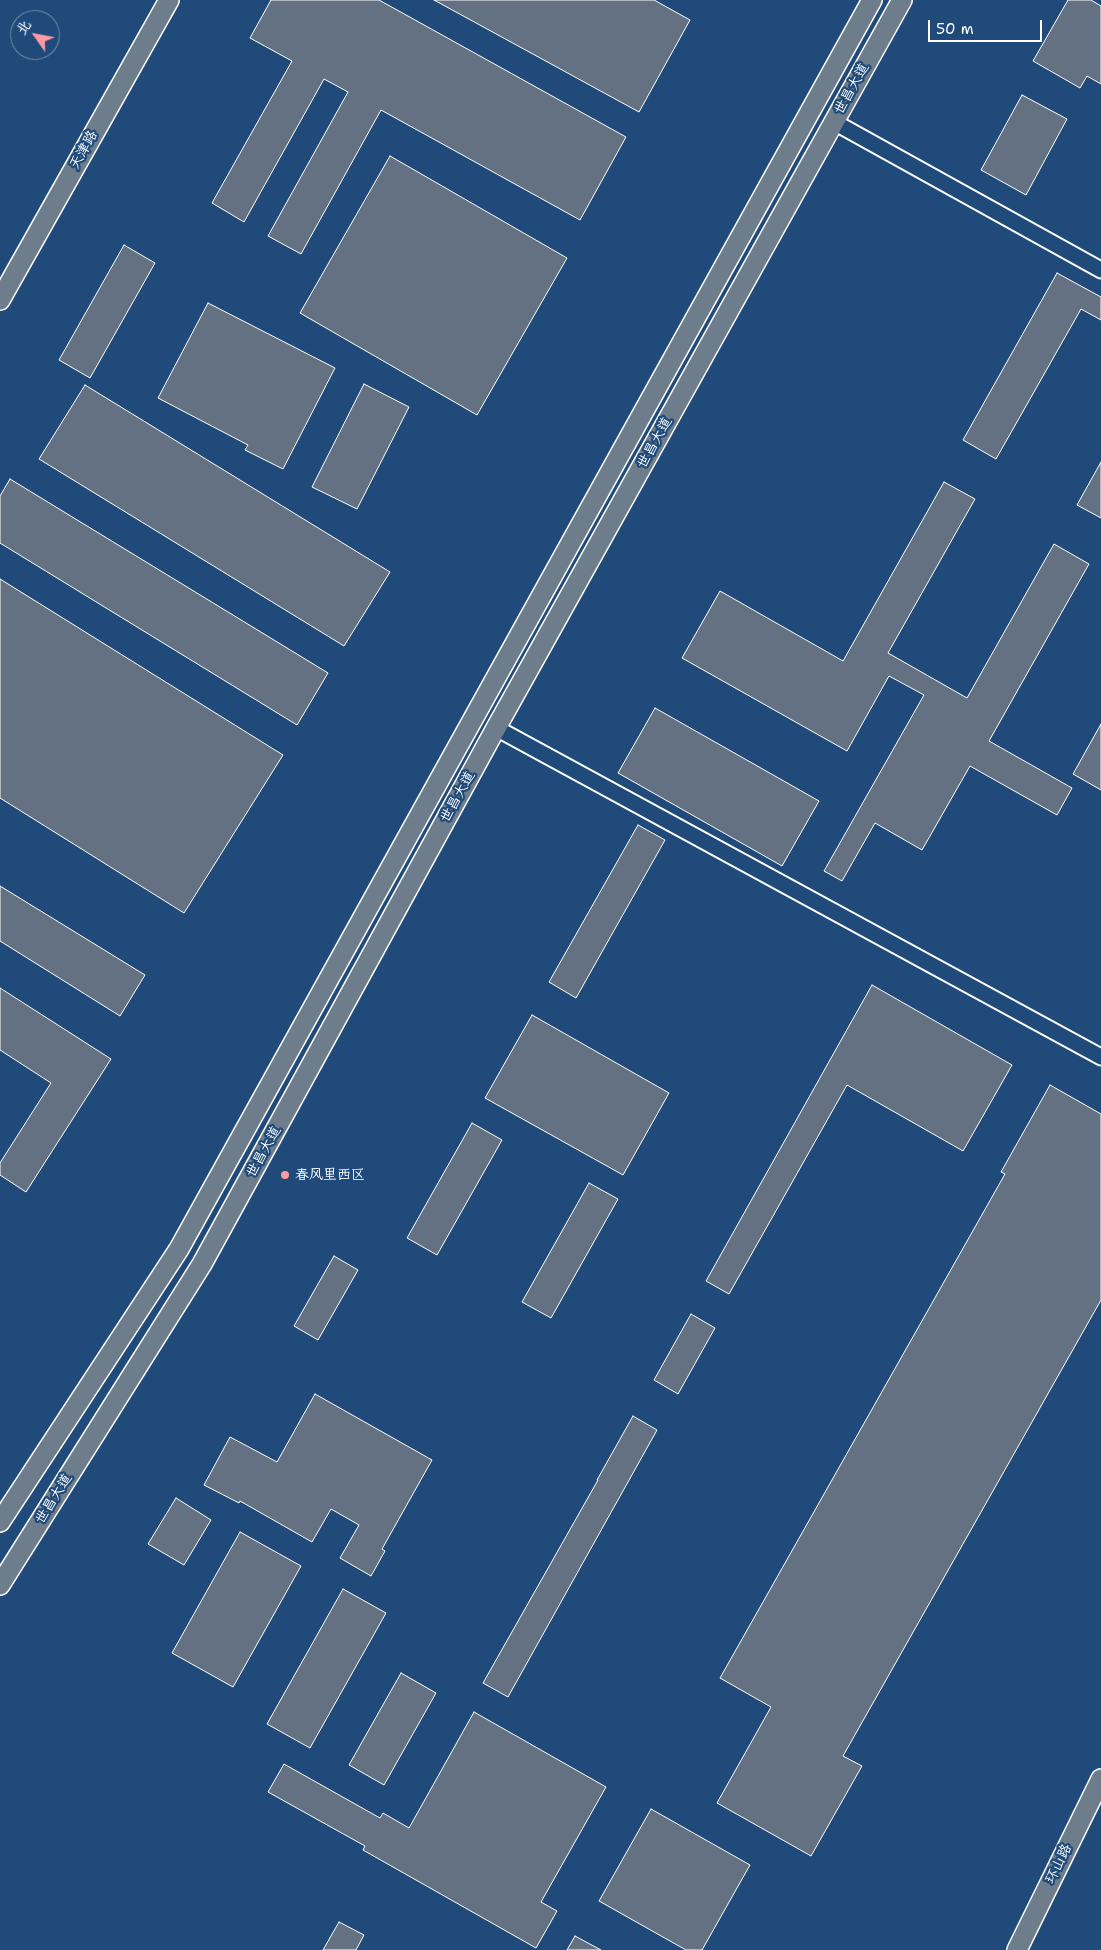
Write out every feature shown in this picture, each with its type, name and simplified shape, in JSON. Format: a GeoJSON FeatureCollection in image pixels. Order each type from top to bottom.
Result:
{"type":"FeatureCollection","features":[{"type":"Feature","properties":{"kind":"main road","name":"天津路"},"geometry":{"type":"LineString","coordinates":[[0,300],[169,0]]}},
{"type":"Feature","properties":{"kind":"main road","name":"世昌大道"},"geometry":{"type":"LineString","coordinates":[[0,1522],[179,1249],[872,0]]}},
{"type":"Feature","properties":{"kind":"main road","name":"世昌大道"},"geometry":{"type":"LineString","coordinates":[[0,1585],[202,1264],[496,728],[902,0]]}},
{"type":"Feature","properties":{"kind":"main road","name":"环山路"},"geometry":{"type":"LineString","coordinates":[[1017,1950],[1101,1778]]}},
{"type":"Feature","properties":{"kind":"street"},"geometry":{"type":"LineString","coordinates":[[834,122],[1101,270]]}},
{"type":"Feature","properties":{"kind":"street"},"geometry":{"type":"LineString","coordinates":[[496,728],[1101,1057]]}},
{"type":"Feature","properties":{"kind":"building"},"geometry":{"type":"Polygon","coordinates":[[[271,0],[379,0],[626,137],[580,220],[381,110],[301,254],[268,236],[348,92],[324,79],[244,222],[212,203],[292,61],[250,38],[271,0]]]}},
{"type":"Feature","properties":{"kind":"building"},"geometry":{"type":"Polygon","coordinates":[[[434,0],[654,0],[690,20],[639,112],[434,0]]]}},
{"type":"Feature","properties":{"kind":"building"},"geometry":{"type":"Polygon","coordinates":[[[1068,0],[1091,0],[1101,6],[1101,84],[1087,76],[1080,88],[1033,61],[1068,0]]]}},
{"type":"Feature","properties":{"kind":"building"},"geometry":{"type":"Polygon","coordinates":[[[1022,95],[1067,119],[1026,195],[981,170],[1022,95]]]}},
{"type":"Feature","properties":{"kind":"building"},"geometry":{"type":"Polygon","coordinates":[[[390,156],[567,258],[477,415],[300,313],[390,156]]]}},
{"type":"Feature","properties":{"kind":"building"},"geometry":{"type":"Polygon","coordinates":[[[124,245],[155,263],[90,378],[59,360],[124,245]]]}},
{"type":"Feature","properties":{"kind":"building"},"geometry":{"type":"Polygon","coordinates":[[[1057,273],[1101,297],[1101,320],[1081,309],[996,459],[963,440],[1057,273]]]}},
{"type":"Feature","properties":{"kind":"building"},"geometry":{"type":"Polygon","coordinates":[[[208,303],[335,368],[283,469],[245,450],[248,445],[158,398],[208,303]]]}},
{"type":"Feature","properties":{"kind":"building"},"geometry":{"type":"Polygon","coordinates":[[[364,384],[409,407],[357,509],[312,487],[364,384]]]}},
{"type":"Feature","properties":{"kind":"building"},"geometry":{"type":"Polygon","coordinates":[[[85,385],[390,572],[344,646],[39,459],[85,385]]]}},
{"type":"Feature","properties":{"kind":"building"},"geometry":{"type":"Polygon","coordinates":[[[1101,462],[1101,518],[1077,505],[1101,462]]]}},
{"type":"Feature","properties":{"kind":"building"},"geometry":{"type":"Polygon","coordinates":[[[10,479],[328,673],[297,725],[0,543],[0,496],[10,479]]]}},
{"type":"Feature","properties":{"kind":"building"},"geometry":{"type":"Polygon","coordinates":[[[944,482],[975,499],[888,653],[967,698],[1054,544],[1089,564],[989,741],[1072,788],[1057,815],[970,766],[922,850],[875,823],[842,881],[824,871],[924,695],[889,676],[847,751],[682,658],[720,591],[843,661],[944,482]]]}},
{"type":"Feature","properties":{"kind":"building"},"geometry":{"type":"Polygon","coordinates":[[[0,579],[283,755],[184,913],[0,798],[0,579]]]}},
{"type":"Feature","properties":{"kind":"building"},"geometry":{"type":"Polygon","coordinates":[[[655,708],[819,801],[782,866],[618,773],[655,708]]]}},
{"type":"Feature","properties":{"kind":"building"},"geometry":{"type":"Polygon","coordinates":[[[1101,724],[1101,790],[1073,774],[1101,724]]]}},
{"type":"Feature","properties":{"kind":"building"},"geometry":{"type":"Polygon","coordinates":[[[638,825],[665,840],[576,998],[549,982],[638,825]]]}},
{"type":"Feature","properties":{"kind":"building"},"geometry":{"type":"Polygon","coordinates":[[[0,886],[145,975],[120,1016],[0,941],[0,886]]]}},
{"type":"Feature","properties":{"kind":"building"},"geometry":{"type":"Polygon","coordinates":[[[872,985],[1012,1065],[963,1151],[847,1085],[729,1294],[706,1281],[872,985]]]}},
{"type":"Feature","properties":{"kind":"building"},"geometry":{"type":"Polygon","coordinates":[[[0,988],[111,1059],[26,1192],[0,1175],[0,1163],[51,1083],[0,1050],[0,988]]]}},
{"type":"Feature","properties":{"kind":"building"},"geometry":{"type":"Polygon","coordinates":[[[532,1015],[669,1093],[623,1175],[485,1098],[532,1015]]]}},
{"type":"Feature","properties":{"kind":"building"},"geometry":{"type":"Polygon","coordinates":[[[1050,1085],[1101,1114],[1101,1300],[843,1756],[862,1766],[811,1856],[717,1803],[771,1707],[720,1678],[1005,1174],[1001,1172],[1050,1085]]]}},
{"type":"Feature","properties":{"kind":"building"},"geometry":{"type":"Polygon","coordinates":[[[472,1123],[502,1140],[437,1255],[407,1238],[472,1123]]]}},
{"type":"Feature","properties":{"kind":"building"},"geometry":{"type":"Polygon","coordinates":[[[589,1183],[618,1199],[551,1318],[522,1302],[589,1183]]]}},
{"type":"Feature","properties":{"kind":"building"},"geometry":{"type":"Polygon","coordinates":[[[334,1256],[358,1270],[318,1340],[294,1326],[334,1256]]]}},
{"type":"Feature","properties":{"kind":"building"},"geometry":{"type":"Polygon","coordinates":[[[691,1314],[715,1328],[678,1394],[654,1380],[691,1314]]]}},
{"type":"Feature","properties":{"kind":"building"},"geometry":{"type":"Polygon","coordinates":[[[315,1394],[432,1460],[382,1549],[385,1551],[371,1576],[340,1558],[359,1525],[331,1509],[312,1542],[240,1501],[239,1503],[204,1485],[230,1437],[277,1462],[315,1394]]]}},
{"type":"Feature","properties":{"kind":"building"},"geometry":{"type":"Polygon","coordinates":[[[633,1416],[657,1430],[508,1697],[483,1683],[633,1416]]]}},
{"type":"Feature","properties":{"kind":"building"},"geometry":{"type":"Polygon","coordinates":[[[176,1498],[211,1520],[184,1565],[148,1544],[176,1498]]]}},
{"type":"Feature","properties":{"kind":"building"},"geometry":{"type":"Polygon","coordinates":[[[240,1532],[301,1566],[233,1687],[172,1653],[240,1532]]]}},
{"type":"Feature","properties":{"kind":"building"},"geometry":{"type":"Polygon","coordinates":[[[343,1589],[386,1613],[310,1748],[267,1724],[343,1589]]]}},
{"type":"Feature","properties":{"kind":"building"},"geometry":{"type":"Polygon","coordinates":[[[401,1673],[436,1693],[384,1785],[349,1765],[401,1673]]]}},
{"type":"Feature","properties":{"kind":"building"},"geometry":{"type":"Polygon","coordinates":[[[474,1712],[606,1787],[541,1902],[557,1911],[536,1948],[363,1850],[365,1846],[268,1792],[284,1764],[380,1818],[383,1813],[409,1828],[474,1712]]]}},
{"type":"Feature","properties":{"kind":"building"},"geometry":{"type":"Polygon","coordinates":[[[651,1809],[750,1865],[702,1950],[686,1950],[599,1901],[651,1809]]]}},
{"type":"Feature","properties":{"kind":"building"},"geometry":{"type":"Polygon","coordinates":[[[339,1922],[364,1935],[356,1950],[323,1950],[339,1922]]]}},
{"type":"Feature","properties":{"kind":"building"},"geometry":{"type":"Polygon","coordinates":[[[575,1936],[601,1950],[567,1950],[575,1936]]]}},
{"type":"Feature","properties":{"kind":"place","name":"春风里西区"},"geometry":{"type":"Point","coordinates":[285,1175]}}]}
